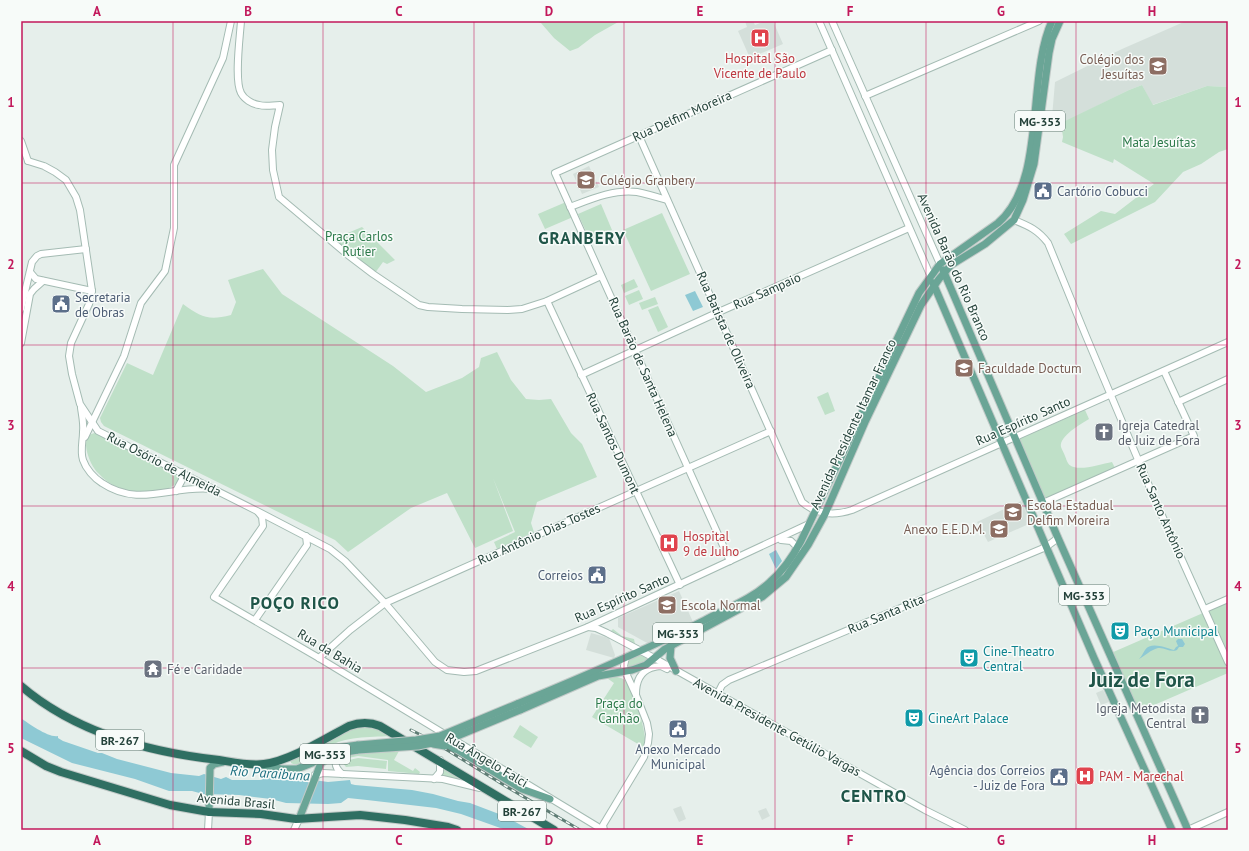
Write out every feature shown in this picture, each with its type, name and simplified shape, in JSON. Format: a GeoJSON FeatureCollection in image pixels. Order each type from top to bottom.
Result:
{"type":"FeatureCollection","features":[{"type":"Feature","properties":{"kind":"highway","name":"BR-267"},"geometry":{"type":"LineString","coordinates":[[21,686],[51,708],[92,730],[170,754],[232,762],[262,765],[291,756],[349,726],[374,723],[440,760],[554,830]]}},
{"type":"Feature","properties":{"kind":"highway","name":"Avenida Brasil"},"geometry":{"type":"LineString","coordinates":[[21,752],[46,766],[86,780],[170,805],[209,808],[299,819],[360,815],[405,820],[448,827],[457,830]]}},
{"type":"Feature","properties":{"kind":"main road","name":"Avenida Presidente Itamar Franco"},"geometry":{"type":"LineString","coordinates":[[518,707],[640,650],[666,640],[755,593],[770,582],[784,568],[798,548],[913,303],[940,264],[1003,218],[1014,203],[1027,165],[1034,123],[1043,48],[1052,21]]}},
{"type":"Feature","properties":{"kind":"main road","name":"Avenida Presidente Itamar Franco"},"geometry":{"type":"LineString","coordinates":[[518,707],[598,676],[640,668],[656,659],[665,649],[762,597],[771,591],[793,569],[825,514],[865,422],[921,305],[951,265],[985,244],[1014,220],[1023,200],[1034,164],[1048,58],[1052,39],[1060,21]]}},
{"type":"Feature","properties":{"kind":"main road"},"geometry":{"type":"LineString","coordinates":[[1014,220],[1013,214],[1024,185],[1023,179]]}},
{"type":"Feature","properties":{"kind":"main road","name":"Avenida Barão do Rio Branco"},"geometry":{"type":"LineString","coordinates":[[940,264],[1058,538],[1188,830]]}},
{"type":"Feature","properties":{"kind":"main road","name":"Avenida Barão do Rio Branco"},"geometry":{"type":"LineString","coordinates":[[931,277],[1094,658],[1172,830]]}},
{"type":"Feature","properties":{"kind":"main road"},"geometry":{"type":"LineString","coordinates":[[927,296],[938,294]]}},
{"type":"Feature","properties":{"kind":"main road"},"geometry":{"type":"LineString","coordinates":[[671,646],[670,658],[676,671]]}},
{"type":"Feature","properties":{"kind":"main road"},"geometry":{"type":"LineString","coordinates":[[299,819],[319,766],[324,760],[334,754],[358,747],[410,747],[431,744],[450,739],[518,707]]}},
{"type":"Feature","properties":{"kind":"main road","name":"MG-353"},"geometry":{"type":"LineString","coordinates":[[262,765],[281,770],[294,770],[312,763],[336,748],[358,747],[440,736],[518,707]]}},
{"type":"Feature","properties":{"kind":"main road"},"geometry":{"type":"LineString","coordinates":[[431,744],[458,750],[522,789],[550,799]]}},
{"type":"Feature","properties":{"kind":"main road","name":"BR-267"},"geometry":{"type":"LineString","coordinates":[[209,808],[210,768],[216,763],[232,762]]}},
{"type":"Feature","properties":{"kind":"street"},"geometry":{"type":"LineString","coordinates":[[214,489],[195,489],[154,495],[135,495],[113,489],[93,476],[86,466],[81,452],[84,439],[91,422],[124,356],[141,303],[165,271],[174,228],[174,165],[223,58],[231,21]]}},
{"type":"Feature","properties":{"kind":"street"},"geometry":{"type":"LineString","coordinates":[[241,21],[238,69],[238,81],[241,93],[249,102],[258,105],[280,105],[272,150],[273,170],[279,197],[368,270],[419,304],[428,307],[508,310],[522,309],[547,301],[601,276]]}},
{"type":"Feature","properties":{"kind":"street","name":"Avenida Barão do Rio Branco"},"geometry":{"type":"LineString","coordinates":[[819,21],[931,277]]}},
{"type":"Feature","properties":{"kind":"street","name":"Avenida Barão do Rio Branco"},"geometry":{"type":"LineString","coordinates":[[832,21],[940,264]]}},
{"type":"Feature","properties":{"kind":"street"},"geometry":{"type":"LineString","coordinates":[[1021,21],[1021,29]]}},
{"type":"Feature","properties":{"kind":"street"},"geometry":{"type":"LineString","coordinates":[[865,96],[1039,21]]}},
{"type":"Feature","properties":{"kind":"street","name":"Rua Delfim Moreira"},"geometry":{"type":"LineString","coordinates":[[555,173],[832,50]]}},
{"type":"Feature","properties":{"kind":"street","name":"Rua Batista de Oliveira"},"geometry":{"type":"LineString","coordinates":[[639,136],[802,502],[825,514]]}},
{"type":"Feature","properties":{"kind":"street"},"geometry":{"type":"LineString","coordinates":[[21,141],[28,161],[21,164]]}},
{"type":"Feature","properties":{"kind":"street","name":"Rua Osório de Almeida"},"geometry":{"type":"LineString","coordinates":[[28,161],[44,166],[55,172],[69,185],[76,197],[80,210],[92,291],[89,304],[71,343],[69,356],[80,404],[91,422],[100,432],[182,472],[323,545],[341,558],[385,603],[435,662],[447,670],[474,672]]}},
{"type":"Feature","properties":{"kind":"street","name":"Rua Barão de Santa Helena"},"geometry":{"type":"LineString","coordinates":[[555,173],[730,561]]}},
{"type":"Feature","properties":{"kind":"street"},"geometry":{"type":"LineString","coordinates":[[570,207],[596,197],[613,193],[635,192],[667,200]]}},
{"type":"Feature","properties":{"kind":"street","name":"Rua Santo Antônio"},"geometry":{"type":"LineString","coordinates":[[1014,220],[1034,228],[1048,243],[1155,500],[1228,662]]}},
{"type":"Feature","properties":{"kind":"street","name":"Rua Sampaio"},"geometry":{"type":"LineString","coordinates":[[581,375],[718,312],[910,228]]}},
{"type":"Feature","properties":{"kind":"street"},"geometry":{"type":"LineString","coordinates":[[21,343],[32,262],[37,256],[86,249]]}},
{"type":"Feature","properties":{"kind":"street"},"geometry":{"type":"LineString","coordinates":[[30,272],[36,279],[92,291]]}},
{"type":"Feature","properties":{"kind":"street"},"geometry":{"type":"LineString","coordinates":[[21,309],[27,293],[43,281]]}},
{"type":"Feature","properties":{"kind":"street","name":"Rua Santos Dumont"},"geometry":{"type":"LineString","coordinates":[[547,301],[680,585]]}},
{"type":"Feature","properties":{"kind":"street","name":"Rua Espírito Santo"},"geometry":{"type":"LineString","coordinates":[[825,514],[836,514],[852,510],[1228,342]]}},
{"type":"Feature","properties":{"kind":"street"},"geometry":{"type":"LineString","coordinates":[[1043,503],[1194,436],[1164,371]]}},
{"type":"Feature","properties":{"kind":"street"},"geometry":{"type":"LineString","coordinates":[[1178,402],[1228,378]]}},
{"type":"Feature","properties":{"kind":"street"},"geometry":{"type":"LineString","coordinates":[[80,404],[84,427],[84,439]]}},
{"type":"Feature","properties":{"kind":"street"},"geometry":{"type":"LineString","coordinates":[[84,439],[90,432],[100,432],[96,423],[95,414]]}},
{"type":"Feature","properties":{"kind":"street","name":"Rua Antônio Dias Tostes"},"geometry":{"type":"LineString","coordinates":[[319,658],[350,630],[385,603],[771,431]]}},
{"type":"Feature","properties":{"kind":"street"},"geometry":{"type":"LineString","coordinates":[[176,491],[181,483],[182,472]]}},
{"type":"Feature","properties":{"kind":"street"},"geometry":{"type":"LineString","coordinates":[[257,511],[262,517],[263,526],[271,522],[280,523]]}},
{"type":"Feature","properties":{"kind":"street","name":"Rua Espírito Santo"},"geometry":{"type":"LineString","coordinates":[[474,672],[588,627],[809,524]]}},
{"type":"Feature","properties":{"kind":"street","name":"Rua da Bahia"},"geometry":{"type":"LineString","coordinates":[[263,526],[214,597],[433,727]]}},
{"type":"Feature","properties":{"kind":"street"},"geometry":{"type":"LineString","coordinates":[[255,620],[307,545],[306,536]]}},
{"type":"Feature","properties":{"kind":"street","name":"Rua Santa Rita"},"geometry":{"type":"LineString","coordinates":[[718,693],[722,684],[729,680],[1046,546],[1058,538]]}},
{"type":"Feature","properties":{"kind":"street"},"geometry":{"type":"LineString","coordinates":[[777,540],[791,541],[798,548]]}},
{"type":"Feature","properties":{"kind":"street"},"geometry":{"type":"LineString","coordinates":[[1205,609],[1228,599]]}},
{"type":"Feature","properties":{"kind":"street","name":"Avenida Presidente Getúlio Vargas"},"geometry":{"type":"LineString","coordinates":[[588,627],[601,630],[640,650],[925,810],[965,830]]}},
{"type":"Feature","properties":{"kind":"street"},"geometry":{"type":"LineString","coordinates":[[604,830],[603,826],[605,821],[647,750],[649,734],[647,723],[625,671],[624,666],[626,657]]}},
{"type":"Feature","properties":{"kind":"street"},"geometry":{"type":"LineString","coordinates":[[636,695],[640,676],[649,669],[658,666],[676,671]]}},
{"type":"Feature","properties":{"kind":"street","name":"Rua Ângelo Falci"},"geometry":{"type":"LineString","coordinates":[[433,727],[550,799],[604,830]]}},
{"type":"Feature","properties":{"kind":"street"},"geometry":{"type":"LineString","coordinates":[[342,752],[335,762],[336,768],[342,774]]}},
{"type":"Feature","properties":{"kind":"street"},"geometry":{"type":"LineString","coordinates":[[434,779],[440,772],[440,760]]}},
{"type":"Feature","properties":{"kind":"street"},"geometry":{"type":"LineString","coordinates":[[315,777],[323,773],[451,780],[490,791]]}},
{"type":"Feature","properties":{"kind":"street"},"geometry":{"type":"LineString","coordinates":[[208,830],[209,808]]}},
{"type":"Feature","properties":{"kind":"street"},"geometry":{"type":"LineString","coordinates":[[1188,830],[1228,812]]}},
{"type":"Feature","properties":{"kind":"street"},"geometry":{"type":"LineString","coordinates":[[294,830],[299,819]]}},
{"type":"Feature","properties":{"kind":"shaded area","name":"Hospital São Vicente de Paulo"},"geometry":{"type":"Polygon","coordinates":[[[745,21],[753,21],[755,25],[765,21],[773,21],[783,44],[750,58],[738,31],[747,27],[745,21]]]}},
{"type":"Feature","properties":{"kind":"shaded area","name":"Colégio dos Jesuítas"},"geometry":{"type":"Polygon","coordinates":[[[1186,21],[1228,21],[1228,87],[1207,86],[1152,105],[1142,85],[1051,129],[1055,82],[1122,49],[1186,21]]]}},
{"type":"Feature","properties":{"kind":"shaded area","name":"Colégio Granbery"},"geometry":{"type":"Polygon","coordinates":[[[589,166],[599,187],[582,194],[573,174],[589,166]]]}},
{"type":"Feature","properties":{"kind":"shaded area","name":"Escola Estadual Delfim Moreira"},"geometry":{"type":"Polygon","coordinates":[[[1021,501],[1031,523],[988,542],[977,522],[1021,501]]]}},
{"type":"Feature","properties":{"kind":"shaded area","name":"Escola Normal"},"geometry":{"type":"Polygon","coordinates":[[[679,591],[693,622],[649,644],[618,627],[618,618],[679,591]]]}},
{"type":"Feature","properties":{"kind":"shaded area"},"geometry":{"type":"Polygon","coordinates":[[[591,633],[609,638],[615,655],[614,658],[586,650],[591,633]]]}},
{"type":"Feature","properties":{"kind":"shaded area"},"geometry":{"type":"Polygon","coordinates":[[[1103,690],[1109,702],[1101,705],[1096,693],[1103,690]]]}},
{"type":"Feature","properties":{"kind":"shaded area"},"geometry":{"type":"Polygon","coordinates":[[[681,806],[686,819],[679,822],[673,809],[681,806]]]}},
{"type":"Feature","properties":{"kind":"shaded area"},"geometry":{"type":"Polygon","coordinates":[[[766,808],[770,816],[762,820],[758,811],[766,808]]]}},
{"type":"Feature","properties":{"kind":"green space"},"geometry":{"type":"Polygon","coordinates":[[[535,21],[620,21],[595,35],[578,48],[570,51],[554,38],[541,23],[535,21]]]}},
{"type":"Feature","properties":{"kind":"green space","name":"Mata Jesuítas"},"geometry":{"type":"Polygon","coordinates":[[[1142,85],[1153,105],[1207,86],[1228,87],[1228,149],[1219,152],[1201,164],[1183,172],[1155,202],[1071,244],[1064,234],[1101,211],[1115,214],[1154,184],[1114,159],[1113,163],[1062,142],[1063,137],[1061,123],[1142,85]]]}},
{"type":"Feature","properties":{"kind":"green space"},"geometry":{"type":"Polygon","coordinates":[[[566,202],[573,217],[545,229],[538,214],[566,202]]]}},
{"type":"Feature","properties":{"kind":"green space"},"geometry":{"type":"Polygon","coordinates":[[[601,204],[612,230],[590,240],[578,214],[601,204]]]}},
{"type":"Feature","properties":{"kind":"green space"},"geometry":{"type":"Polygon","coordinates":[[[662,213],[690,274],[651,291],[623,230],[662,213]]]}},
{"type":"Feature","properties":{"kind":"green space","name":"Praça Carlos Rutier"},"geometry":{"type":"Polygon","coordinates":[[[362,227],[395,260],[387,264],[383,262],[375,273],[331,240],[362,227]]]}},
{"type":"Feature","properties":{"kind":"green space"},"geometry":{"type":"Polygon","coordinates":[[[263,269],[282,294],[393,366],[426,392],[462,378],[479,367],[481,358],[497,352],[511,380],[526,399],[551,399],[571,433],[582,444],[597,477],[537,502],[531,523],[534,532],[497,549],[494,542],[515,532],[493,478],[513,531],[475,548],[447,493],[411,508],[348,552],[335,540],[104,426],[100,418],[127,363],[153,375],[183,304],[205,317],[216,318],[231,315],[236,302],[228,280],[263,269]]]}},
{"type":"Feature","properties":{"kind":"green space"},"geometry":{"type":"Polygon","coordinates":[[[634,279],[638,287],[624,293],[621,285],[634,279]]]}},
{"type":"Feature","properties":{"kind":"green space"},"geometry":{"type":"Polygon","coordinates":[[[639,290],[643,299],[629,305],[625,296],[639,290]]]}},
{"type":"Feature","properties":{"kind":"green space"},"geometry":{"type":"Polygon","coordinates":[[[655,297],[658,304],[642,310],[639,303],[655,297]]]}},
{"type":"Feature","properties":{"kind":"green space"},"geometry":{"type":"Polygon","coordinates":[[[658,306],[668,327],[658,332],[648,310],[658,306]]]}},
{"type":"Feature","properties":{"kind":"green space"},"geometry":{"type":"Polygon","coordinates":[[[828,392],[835,411],[825,415],[817,397],[828,392]]]}},
{"type":"Feature","properties":{"kind":"green space"},"geometry":{"type":"Polygon","coordinates":[[[1085,410],[1089,419],[1071,431],[1061,443],[1061,447],[1067,461],[1070,466],[1078,468],[1112,462],[1115,468],[1045,500],[1019,439],[1085,410]]]}},
{"type":"Feature","properties":{"kind":"green space"},"geometry":{"type":"Polygon","coordinates":[[[99,433],[178,475],[179,481],[167,489],[146,492],[131,491],[116,487],[98,473],[88,456],[86,442],[88,437],[92,434],[99,433]]]}},
{"type":"Feature","properties":{"kind":"green space"},"geometry":{"type":"Polygon","coordinates":[[[1228,600],[1228,653],[1208,609],[1228,600]]]}},
{"type":"Feature","properties":{"kind":"green space"},"geometry":{"type":"Polygon","coordinates":[[[1203,613],[1228,673],[1138,712],[1111,653],[1203,613]]]}},
{"type":"Feature","properties":{"kind":"green space"},"geometry":{"type":"Polygon","coordinates":[[[613,629],[622,636],[634,639],[635,644],[611,631],[613,629]]]}},
{"type":"Feature","properties":{"kind":"green space"},"geometry":{"type":"Polygon","coordinates":[[[638,655],[648,659],[642,664],[628,667],[629,661],[638,655]]]}},
{"type":"Feature","properties":{"kind":"green space","name":"Praça do Canhão"},"geometry":{"type":"Polygon","coordinates":[[[604,676],[621,678],[629,685],[643,725],[645,741],[643,747],[592,717],[614,683],[604,676]]]}},
{"type":"Feature","properties":{"kind":"green space"},"geometry":{"type":"Polygon","coordinates":[[[520,725],[538,737],[531,748],[513,737],[520,725]]]}},
{"type":"Feature","properties":{"kind":"green space"},"geometry":{"type":"Polygon","coordinates":[[[373,726],[393,736],[345,740],[332,745],[318,756],[307,762],[296,765],[291,763],[291,759],[354,727],[373,726]]]}},
{"type":"Feature","properties":{"kind":"green space"},"geometry":{"type":"Polygon","coordinates":[[[399,751],[394,760],[413,771],[415,768],[420,772],[419,774],[388,771],[388,760],[358,756],[348,758],[349,760],[358,758],[387,761],[386,769],[358,766],[346,767],[343,763],[343,757],[346,755],[399,751]]]}},
{"type":"Feature","properties":{"kind":"green space"},"geometry":{"type":"Polygon","coordinates":[[[443,765],[469,782],[441,776],[443,772],[443,765]]]}},
{"type":"Feature","properties":{"kind":"water"},"geometry":{"type":"Polygon","coordinates":[[[695,291],[703,307],[693,311],[685,295],[695,291]]]}},
{"type":"Feature","properties":{"kind":"water"},"geometry":{"type":"Polygon","coordinates":[[[776,550],[782,561],[776,569],[769,554],[776,550]]]}},
{"type":"Feature","properties":{"kind":"water"},"geometry":{"type":"Polygon","coordinates":[[[1178,639],[1182,639],[1185,644],[1183,647],[1179,647],[1174,651],[1158,648],[1152,650],[1139,659],[1145,650],[1151,646],[1159,646],[1174,650],[1178,646],[1176,641],[1178,639]]]}},
{"type":"Feature","properties":{"kind":"water","name":"Rio Paraibuna"},"geometry":{"type":"Polygon","coordinates":[[[21,718],[44,733],[58,736],[58,738],[63,741],[117,759],[171,773],[199,776],[204,774],[221,779],[226,777],[232,780],[261,780],[266,778],[297,781],[307,779],[328,782],[350,780],[351,784],[355,785],[412,790],[470,803],[499,814],[506,815],[506,817],[530,830],[506,830],[461,814],[436,808],[367,800],[348,798],[341,803],[286,803],[271,799],[239,795],[203,794],[192,791],[169,791],[135,779],[72,763],[21,738],[21,718]]]}},
{"type":"Feature","properties":{"kind":"railway"},"geometry":{"type":"LineString","coordinates":[[411,730],[431,740],[580,830]]}},
{"type":"Feature","properties":{"kind":"place","name":"Hospital São Vicente de Paulo"},"geometry":{"type":"Point","coordinates":[760,38]}},
{"type":"Feature","properties":{"kind":"place","name":"Colégio dos Jesuítas"},"geometry":{"type":"Point","coordinates":[1158,66]}},
{"type":"Feature","properties":{"kind":"place","name":"Colégio Granbery"},"geometry":{"type":"Point","coordinates":[586,180]}},
{"type":"Feature","properties":{"kind":"place","name":"Cartório Cobucci"},"geometry":{"type":"Point","coordinates":[1043,191]}},
{"type":"Feature","properties":{"kind":"place","name":"Secretaria de Obras"},"geometry":{"type":"Point","coordinates":[61,304]}},
{"type":"Feature","properties":{"kind":"place","name":"Faculdade Doctum"},"geometry":{"type":"Point","coordinates":[964,368]}},
{"type":"Feature","properties":{"kind":"place","name":"Igreja Catedral de Juiz de Fora"},"geometry":{"type":"Point","coordinates":[1104,432]}},
{"type":"Feature","properties":{"kind":"place","name":"Escola Estadual Delfim Moreira"},"geometry":{"type":"Point","coordinates":[1013,512]}},
{"type":"Feature","properties":{"kind":"place","name":"Anexo E.E.D.M."},"geometry":{"type":"Point","coordinates":[999,529]}},
{"type":"Feature","properties":{"kind":"place","name":"Hospital 9 de Julho"},"geometry":{"type":"Point","coordinates":[669,543]}},
{"type":"Feature","properties":{"kind":"place","name":"Correios"},"geometry":{"type":"Point","coordinates":[597,575]}},
{"type":"Feature","properties":{"kind":"place","name":"Escola Normal"},"geometry":{"type":"Point","coordinates":[667,605]}},
{"type":"Feature","properties":{"kind":"place","name":"Paço Municipal"},"geometry":{"type":"Point","coordinates":[1120,631]}},
{"type":"Feature","properties":{"kind":"place","name":"Cine-Theatro Central"},"geometry":{"type":"Point","coordinates":[969,658]}},
{"type":"Feature","properties":{"kind":"place","name":"Fé e Caridade"},"geometry":{"type":"Point","coordinates":[153,669]}},
{"type":"Feature","properties":{"kind":"place","name":"Igreja Metodista Central"},"geometry":{"type":"Point","coordinates":[1200,715]}},
{"type":"Feature","properties":{"kind":"place","name":"CineArt Palace"},"geometry":{"type":"Point","coordinates":[914,718]}},
{"type":"Feature","properties":{"kind":"place","name":"Anexo Mercado Municipal"},"geometry":{"type":"Point","coordinates":[678,729]}},
{"type":"Feature","properties":{"kind":"place","name":"PAM - Marechal"},"geometry":{"type":"Point","coordinates":[1085,776]}},
{"type":"Feature","properties":{"kind":"place","name":"Agência dos Correios - Juiz de Fora"},"geometry":{"type":"Point","coordinates":[1059,777]}},
{"type":"Feature","properties":{"kind":"district","name":"GRANBERY"},"geometry":{"type":"Point","coordinates":[582,238]}},
{"type":"Feature","properties":{"kind":"district","name":"POÇO RICO"},"geometry":{"type":"Point","coordinates":[295,603]}},
{"type":"Feature","properties":{"kind":"district","name":"Juiz de Fora"},"geometry":{"type":"Point","coordinates":[1142,679]}},
{"type":"Feature","properties":{"kind":"district","name":"CENTRO"},"geometry":{"type":"Point","coordinates":[874,796]}}]}
